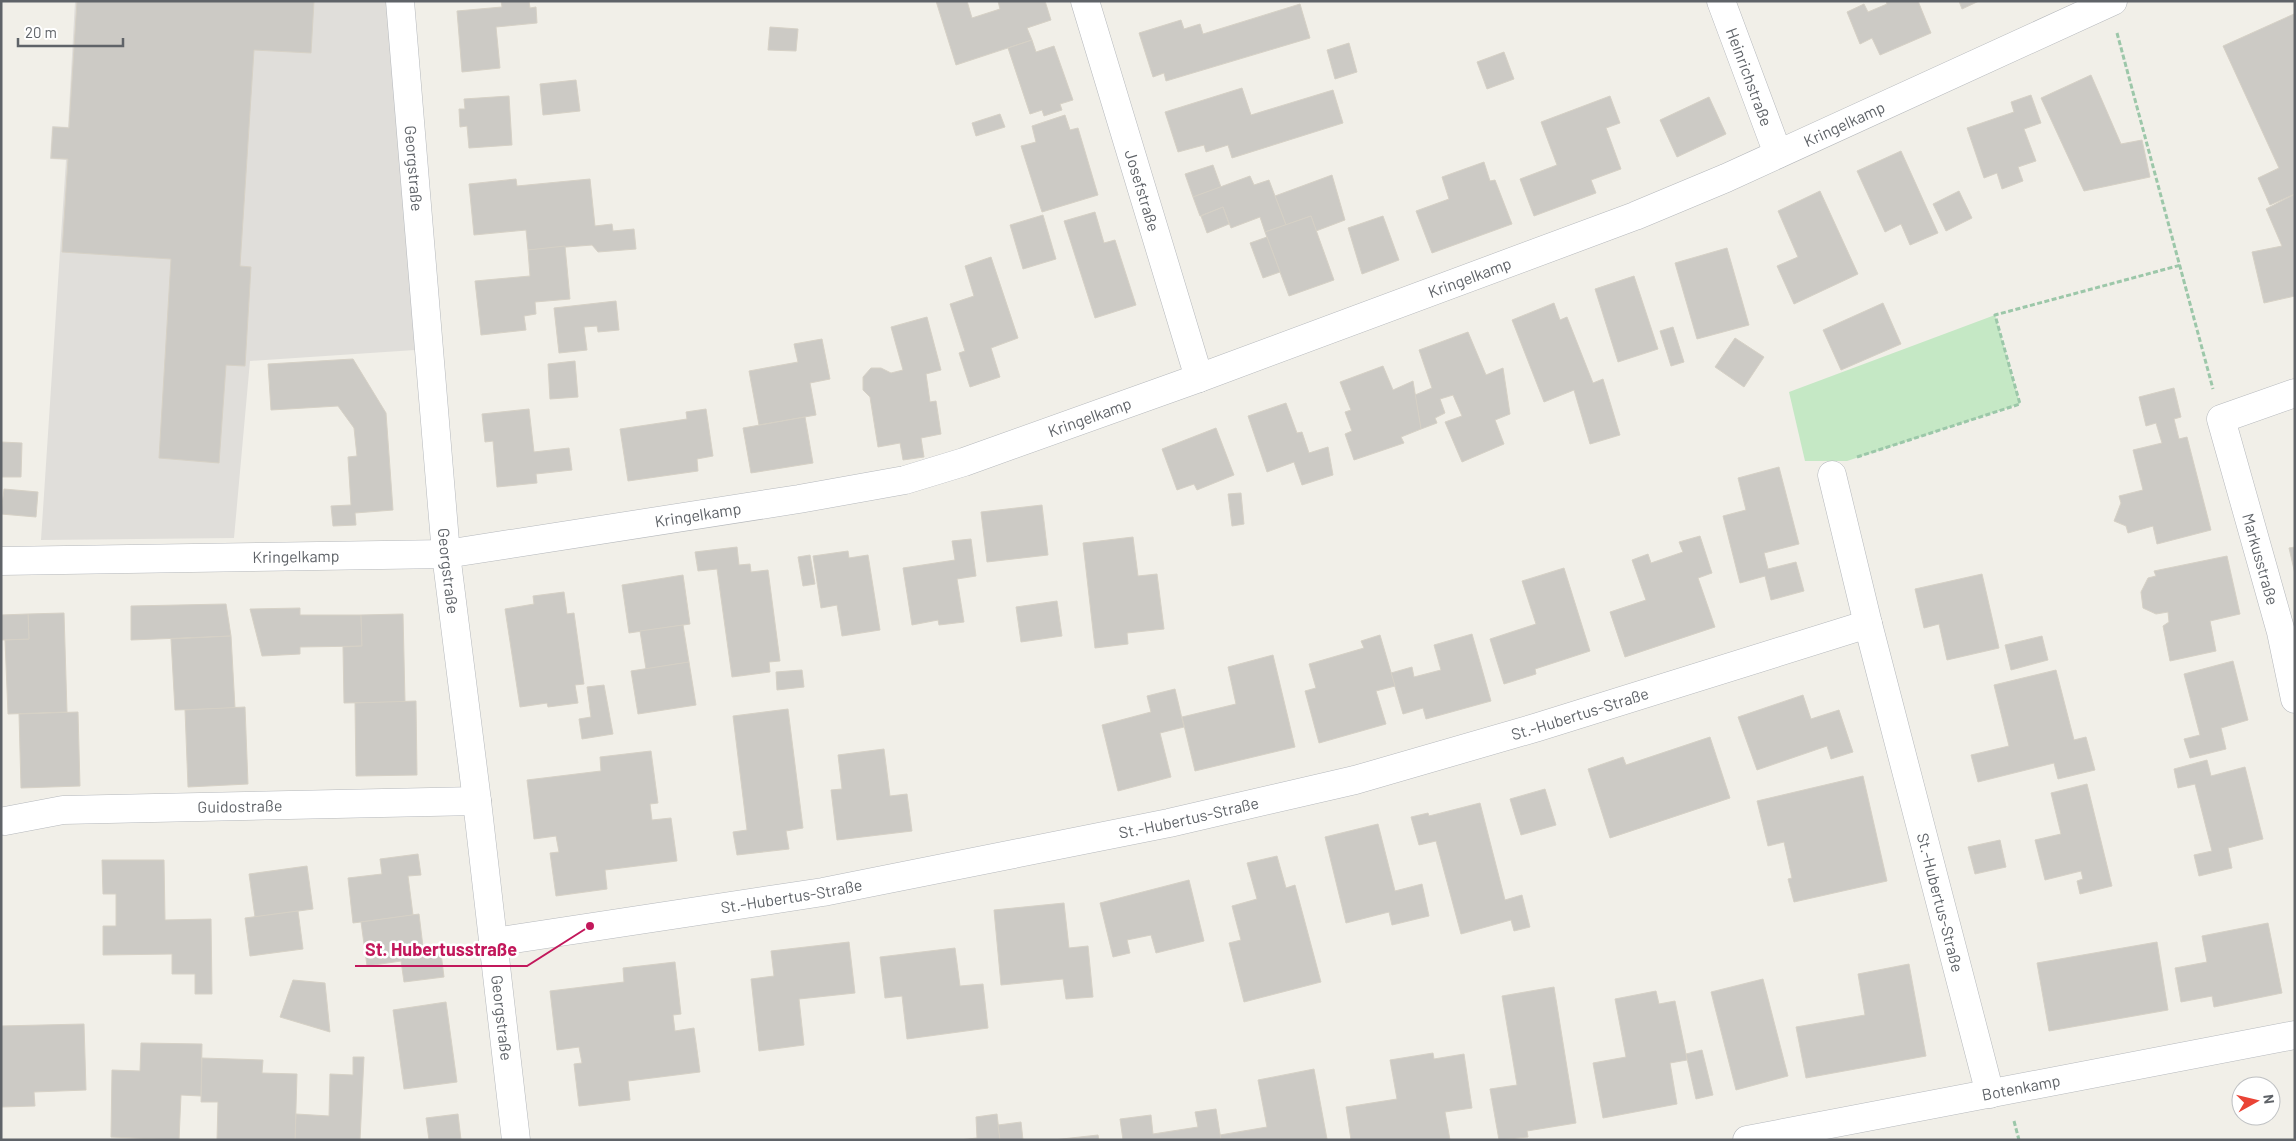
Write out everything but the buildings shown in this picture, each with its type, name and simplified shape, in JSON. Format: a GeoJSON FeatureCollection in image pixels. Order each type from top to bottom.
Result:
{"type":"FeatureCollection","features":[{"type":"Feature","properties":{"kind":"street","name":"Georgstraße"},"geometry":{"type":"LineString","coordinates":[[400,1],[446,554],[494,942],[516,1140]]}},
{"type":"Feature","properties":{"kind":"street","name":"Josefstraße"},"geometry":{"type":"LineString","coordinates":[[1085,1],[1199,378]]}},
{"type":"Feature","properties":{"kind":"street","name":"Heinrichstraße"},"geometry":{"type":"LineString","coordinates":[[1721,1],[1778,154]]}},
{"type":"Feature","properties":{"kind":"street","name":"Kringelkamp"},"geometry":{"type":"LineString","coordinates":[[1,561],[446,554],[799,499],[905,480],[964,462],[1199,378],[1635,216],[1778,154],[2111,2]]}},
{"type":"Feature","properties":{"kind":"street"},"geometry":{"type":"LineString","coordinates":[[2221,420],[2295,393]]}},
{"type":"Feature","properties":{"kind":"street","name":"Markusstraße"},"geometry":{"type":"LineString","coordinates":[[2221,420],[2281,632],[2295,699]]}},
{"type":"Feature","properties":{"kind":"street","name":"St.-Hubertus-Straße"},"geometry":{"type":"LineString","coordinates":[[1832,474],[1868,624],[1990,1094]]}},
{"type":"Feature","properties":{"kind":"street","name":"St.-Hubertus-Straße"},"geometry":{"type":"LineString","coordinates":[[494,942],[824,892],[1179,821],[1354,780],[1529,730],[1868,624]]}},
{"type":"Feature","properties":{"kind":"street","name":"Guidostraße"},"geometry":{"type":"LineString","coordinates":[[5,820],[63,810],[477,801]]}},
{"type":"Feature","properties":{"kind":"street","name":"Botenkamp"},"geometry":{"type":"LineString","coordinates":[[1747,1140],[1795,1135],[1990,1094],[2295,1035]]}},
{"type":"Feature","properties":{"kind":"path"},"geometry":{"type":"LineString","coordinates":[[2111,2],[2221,420]]}},
{"type":"Feature","properties":{"kind":"path"},"geometry":{"type":"LineString","coordinates":[[1832,474],[1847,461],[2020,404],[1995,315],[2181,265]]}},
{"type":"Feature","properties":{"kind":"shaded area"},"geometry":{"type":"Polygon","coordinates":[[[75,1],[388,1],[415,350],[250,361],[234,538],[41,540],[66,160],[50,159],[52,126],[68,127],[75,1]]]}},
{"type":"Feature","properties":{"kind":"green space"},"geometry":{"type":"Polygon","coordinates":[[[1995,315],[2020,404],[1847,461],[1805,461],[1789,392],[1995,315]]]}},
{"type":"Feature","properties":{"kind":"place","name":"St. Hubertusstraße"},"geometry":{"type":"Point","coordinates":[590,926]}}]}
